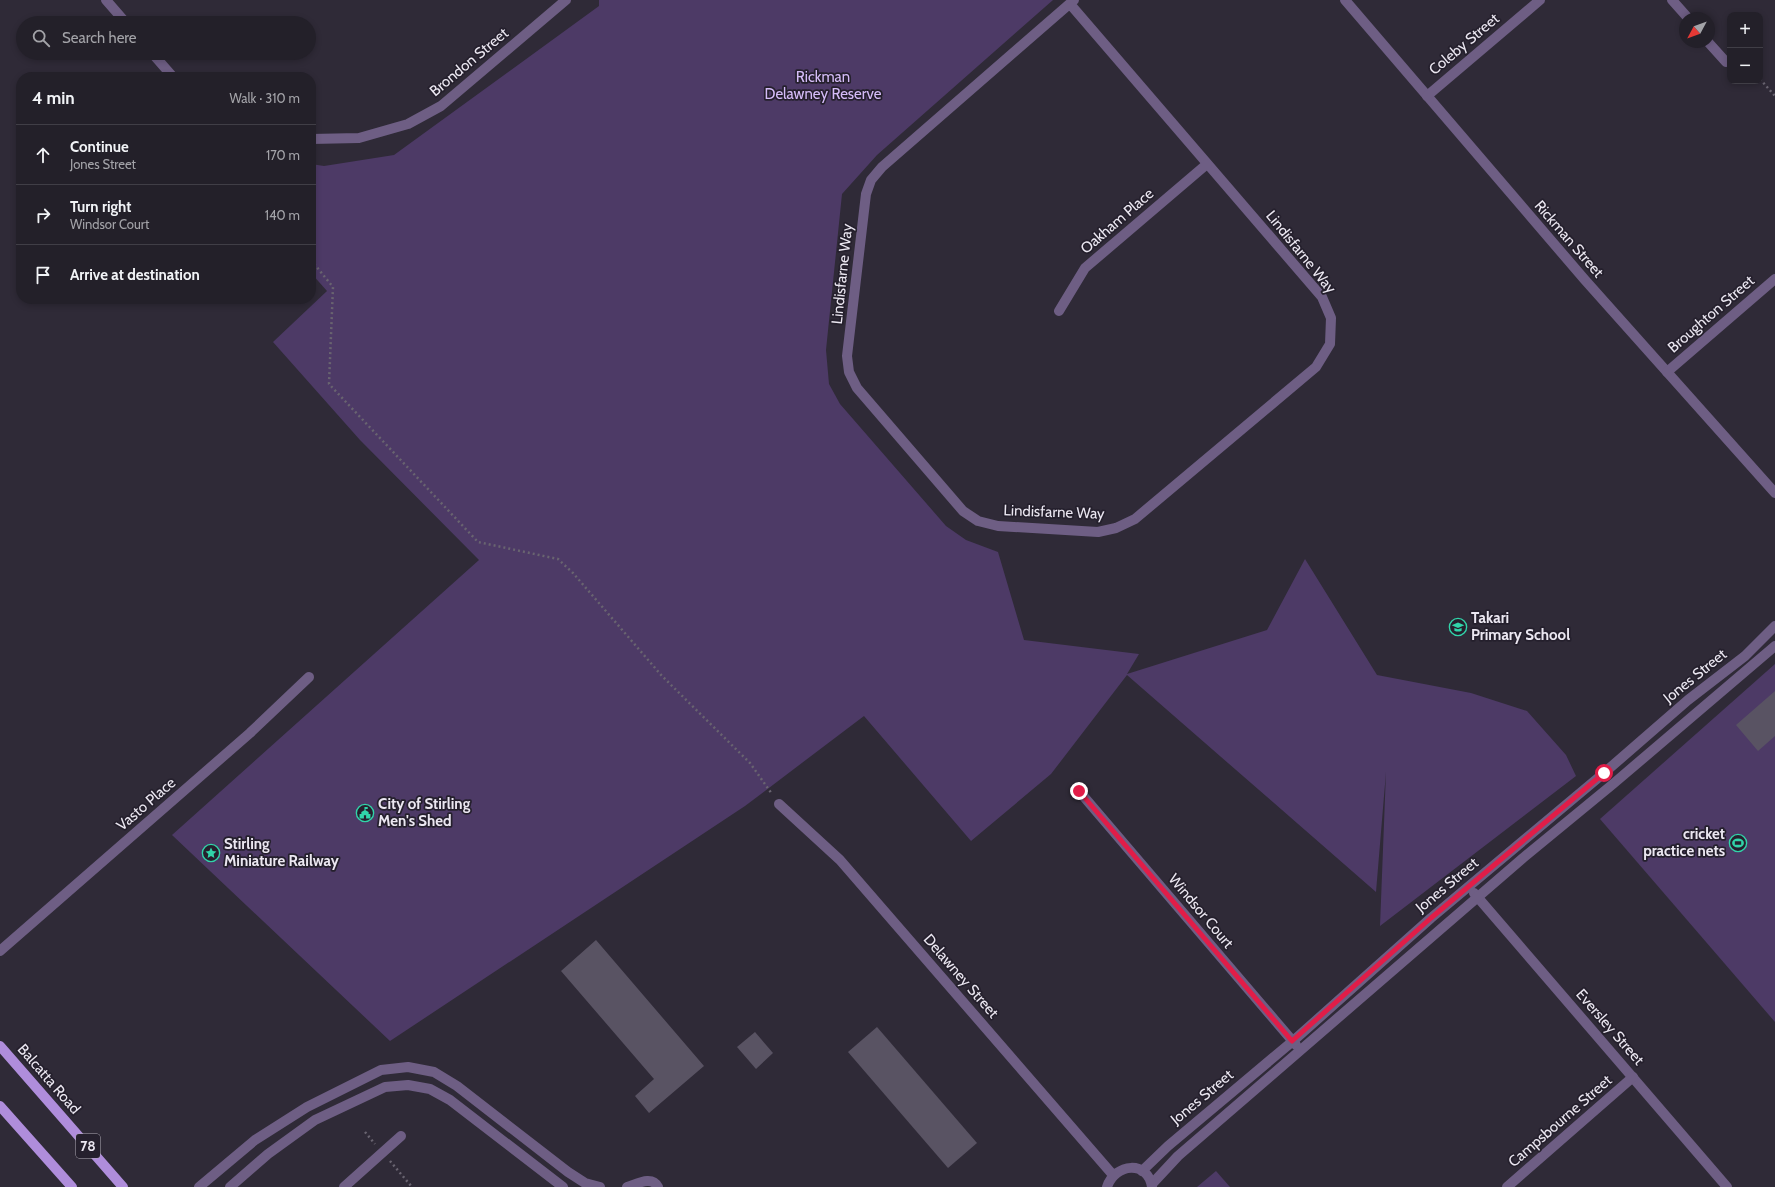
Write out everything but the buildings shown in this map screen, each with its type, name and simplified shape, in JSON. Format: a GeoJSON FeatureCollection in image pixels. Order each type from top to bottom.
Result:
{"type":"FeatureCollection","features":[{"type":"Feature","properties":{"kind":"main road","name":"Balcatta Road"},"geometry":{"type":"LineString","coordinates":[[0,1046],[123,1187]]}},
{"type":"Feature","properties":{"kind":"main road","name":"78"},"geometry":{"type":"LineString","coordinates":[[2,1111],[72,1187]]}},
{"type":"Feature","properties":{"kind":"street"},"geometry":{"type":"LineString","coordinates":[[106,0],[120,16]]}},
{"type":"Feature","properties":{"kind":"street","name":"Brondon Street"},"geometry":{"type":"LineString","coordinates":[[316,139],[359,138],[408,124],[441,106],[566,0]]}},
{"type":"Feature","properties":{"kind":"street","name":"Rickman Street"},"geometry":{"type":"LineString","coordinates":[[1345,0],[1585,280],[1775,493]]}},
{"type":"Feature","properties":{"kind":"street","name":"Coleby Street"},"geometry":{"type":"LineString","coordinates":[[1427,96],[1540,0]]}},
{"type":"Feature","properties":{"kind":"street"},"geometry":{"type":"LineString","coordinates":[[1672,0],[1683,12]]}},
{"type":"Feature","properties":{"kind":"street","name":"Lindisfarne Way"},"geometry":{"type":"LineString","coordinates":[[1072,2],[1207,164],[1322,297],[1331,318],[1330,344],[1316,367],[1135,519],[1116,528],[1090,532],[998,526],[978,521],[963,511],[857,388],[850,372],[848,356],[866,194],[871,180],[882,167],[1072,2]]}},
{"type":"Feature","properties":{"kind":"street"},"geometry":{"type":"LineString","coordinates":[[1713,48],[1726,62]]}},
{"type":"Feature","properties":{"kind":"street"},"geometry":{"type":"LineString","coordinates":[[158,60],[169,72]]}},
{"type":"Feature","properties":{"kind":"street","name":"Oakham Place"},"geometry":{"type":"LineString","coordinates":[[1059,311],[1085,268],[1207,164]]}},
{"type":"Feature","properties":{"kind":"street","name":"Broughton Street"},"geometry":{"type":"LineString","coordinates":[[1667,372],[1775,278]]}},
{"type":"Feature","properties":{"kind":"street","name":"Jones Street"},"geometry":{"type":"LineString","coordinates":[[1775,626],[1750,652],[1688,700],[1604,773],[1514,847],[1292,1041],[1198,1120],[1142,1171],[1152,1185],[1178,1156],[1477,897],[1775,646]]}},
{"type":"Feature","properties":{"kind":"street","name":"Vasto Place"},"geometry":{"type":"LineString","coordinates":[[0,951],[255,728],[309,677]]}},
{"type":"Feature","properties":{"kind":"street","name":"Windsor Court"},"geometry":{"type":"LineString","coordinates":[[1079,791],[1301,1050]]}},
{"type":"Feature","properties":{"kind":"street","name":"Delawney Street"},"geometry":{"type":"LineString","coordinates":[[779,804],[840,860],[1113,1175]]}},
{"type":"Feature","properties":{"kind":"street","name":"Eversley Street"},"geometry":{"type":"LineString","coordinates":[[1469,887],[1727,1187]]}},
{"type":"Feature","properties":{"kind":"street"},"geometry":{"type":"LineString","coordinates":[[199,1187],[256,1140],[307,1107],[381,1070],[408,1067],[434,1072],[457,1086],[568,1172],[585,1183],[600,1187]]}},
{"type":"Feature","properties":{"kind":"street","name":"Campsbourne Street"},"geometry":{"type":"LineString","coordinates":[[1507,1187],[1633,1077]]}},
{"type":"Feature","properties":{"kind":"street"},"geometry":{"type":"LineString","coordinates":[[230,1187],[268,1154],[315,1120],[385,1087],[408,1085],[430,1089],[450,1100],[563,1187]]}},
{"type":"Feature","properties":{"kind":"street"},"geometry":{"type":"LineString","coordinates":[[344,1187],[401,1136]]}},
{"type":"Feature","properties":{"kind":"street"},"geometry":{"type":"LineString","coordinates":[[1107,1187],[1113,1175],[1124,1168],[1130,1167],[1142,1171]]}},
{"type":"Feature","properties":{"kind":"street"},"geometry":{"type":"LineString","coordinates":[[627,1187],[649,1180],[655,1182],[658,1187]]}},
{"type":"Feature","properties":{"kind":"path"},"geometry":{"type":"LineString","coordinates":[[1763,82],[1775,96]]}},
{"type":"Feature","properties":{"kind":"path"},"geometry":{"type":"LineString","coordinates":[[316,266],[333,287],[329,384],[478,542],[558,559],[573,573],[662,676],[750,763],[779,804]]}},
{"type":"Feature","properties":{"kind":"green space","name":"Rickman Delawney Reserve"},"geometry":{"type":"Polygon","coordinates":[[[599,0],[1053,0],[877,155],[842,194],[826,350],[829,384],[840,404],[946,526],[966,540],[998,552],[1024,640],[1139,654],[1127,674],[1267,630],[1305,559],[1377,675],[1471,693],[1527,711],[1566,755],[1576,776],[1380,926],[1386,772],[1376,892],[1127,675],[1051,774],[971,841],[864,716],[745,806],[390,1041],[172,835],[479,560],[360,440],[273,342],[313,304],[316,304],[316,301],[327,291],[316,279],[316,165],[324,166],[394,155],[599,6],[599,0]]]}},
{"type":"Feature","properties":{"kind":"green space"},"geometry":{"type":"Polygon","coordinates":[[[1775,664],[1775,1022],[1600,819],[1775,664]]]}},
{"type":"Feature","properties":{"kind":"green space"},"geometry":{"type":"Polygon","coordinates":[[[1216,1171],[1230,1187],[1197,1187],[1216,1171]]]}},
{"type":"Feature","properties":{"kind":"place","name":"Takari Primary School"},"geometry":{"type":"Point","coordinates":[1458,627]}},
{"type":"Feature","properties":{"kind":"place","name":"City of Stirling Men's Shed"},"geometry":{"type":"Point","coordinates":[365,813]}},
{"type":"Feature","properties":{"kind":"place","name":"cricket practice nets"},"geometry":{"type":"Point","coordinates":[1738,843]}},
{"type":"Feature","properties":{"kind":"place","name":"Stirling Miniature Railway"},"geometry":{"type":"Point","coordinates":[211,853]}},
{"type":"Feature","properties":{"kind":"route"},"geometry":{"type":"LineString","coordinates":[[1079,791],[1292,1041],[1431,918],[1572,798],[1604,773]]}}]}
